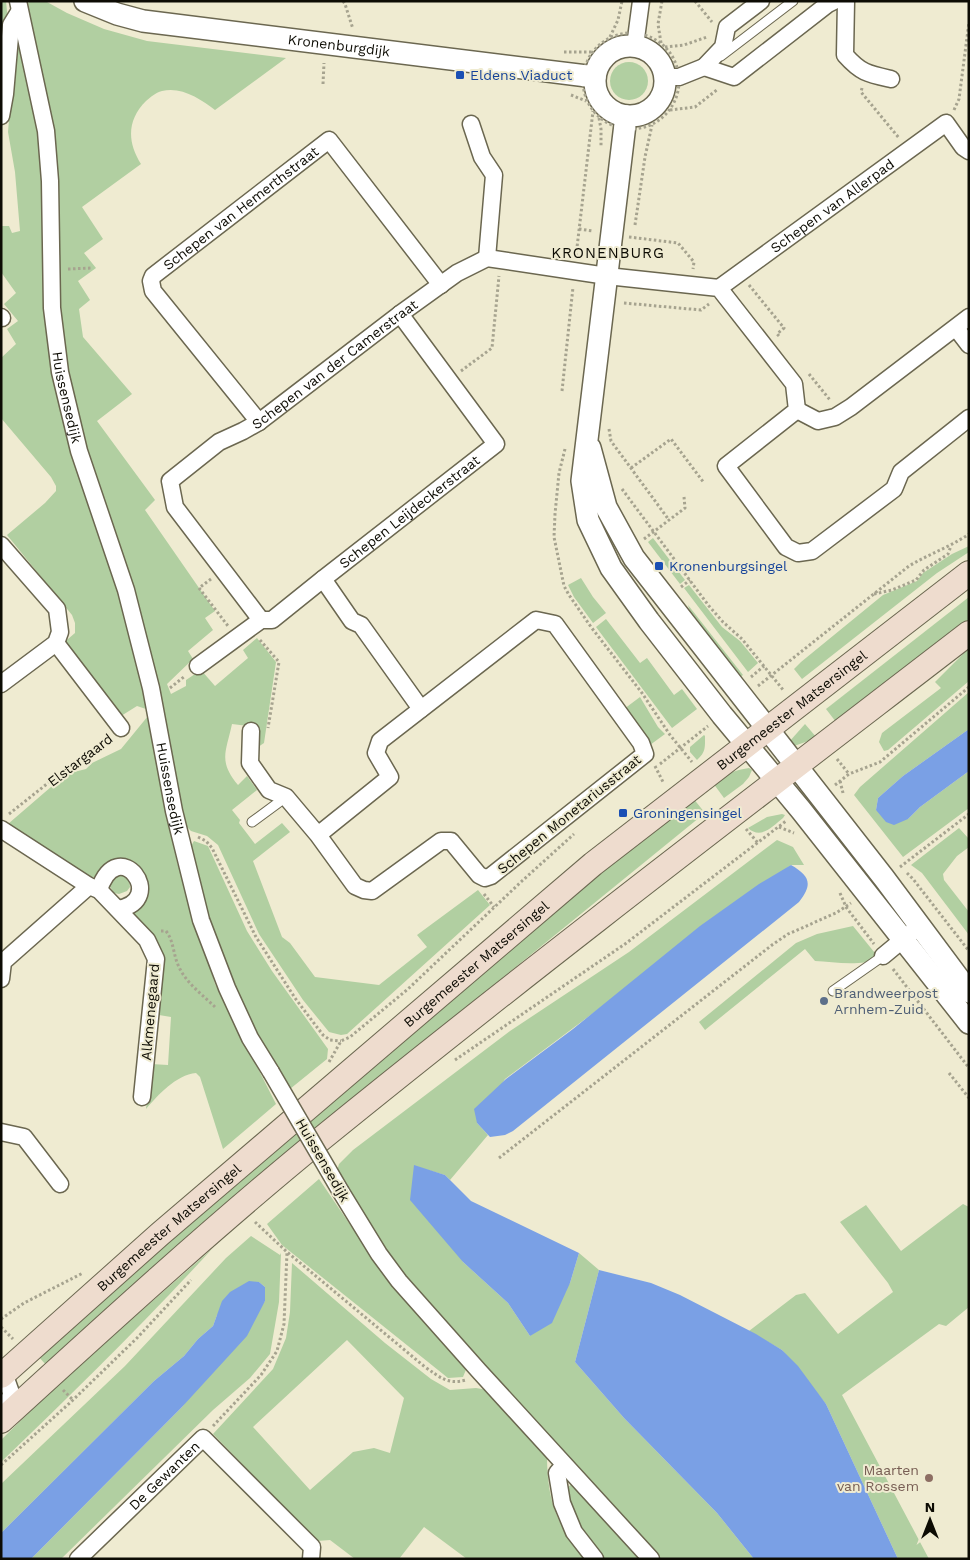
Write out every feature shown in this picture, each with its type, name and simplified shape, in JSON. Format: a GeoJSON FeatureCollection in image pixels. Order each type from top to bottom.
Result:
{"type":"FeatureCollection","features":[{"type":"Feature","properties":{"kind":"main road","name":"Burgemeester Matsersingel"},"geometry":{"type":"LineString","coordinates":[[2,1373],[160,1234],[593,864],[969,573]]}},
{"type":"Feature","properties":{"kind":"main road"},"geometry":{"type":"LineString","coordinates":[[6,1410],[320,1140],[507,991],[969,633]]}},
{"type":"Feature","properties":{"kind":"street","name":"Kronenburgdijk"},"geometry":{"type":"LineString","coordinates":[[85,1],[117,14],[143,21],[589,77]]}},
{"type":"Feature","properties":{"kind":"street"},"geometry":{"type":"LineString","coordinates":[[641,1],[636,40],[643,48],[655,56],[672,77]]}},
{"type":"Feature","properties":{"kind":"street"},"geometry":{"type":"LineString","coordinates":[[761,1],[723,29],[723,47],[704,67],[672,77],[656,106],[644,114],[632,117],[625,123],[612,234],[617,277],[582,481],[588,520],[611,568],[649,621],[722,715],[778,780],[969,1022]]}},
{"type":"Feature","properties":{"kind":"street"},"geometry":{"type":"LineString","coordinates":[[704,67],[734,76],[834,1]]}},
{"type":"Feature","properties":{"kind":"street"},"geometry":{"type":"LineString","coordinates":[[846,1],[845,55],[855,66],[866,73],[891,79]]}},
{"type":"Feature","properties":{"kind":"street","name":"Huissensedijk"},"geometry":{"type":"LineString","coordinates":[[1,116],[12,25],[19,6]]}},
{"type":"Feature","properties":{"kind":"street","name":"Huissensedijk"},"geometry":{"type":"LineString","coordinates":[[19,6],[46,131],[50,181],[52,308],[60,372],[79,451],[126,590],[150,688],[179,837],[201,920],[227,988],[250,1038],[341,1192],[399,1281],[479,1372],[650,1559]]}},
{"type":"Feature","properties":{"kind":"street"},"geometry":{"type":"LineString","coordinates":[[625,123],[601,101],[589,77],[610,52],[636,40]]}},
{"type":"Feature","properties":{"kind":"street"},"geometry":{"type":"LineString","coordinates":[[946,123],[962,147],[969,151]]}},
{"type":"Feature","properties":{"kind":"street","name":"Schepen van Allerpad"},"geometry":{"type":"LineString","coordinates":[[721,291],[740,273],[946,123]]}},
{"type":"Feature","properties":{"kind":"street"},"geometry":{"type":"LineString","coordinates":[[470,124],[482,157],[494,175],[494,259],[617,277],[691,285],[721,291],[794,384],[797,410]]}},
{"type":"Feature","properties":{"kind":"street","name":"Schepen van Hemerthstraat"},"geometry":{"type":"LineString","coordinates":[[259,422],[153,291],[153,276],[329,140],[441,285]]}},
{"type":"Feature","properties":{"kind":"street","name":"Schepen van der Camerstraat"},"geometry":{"type":"LineString","coordinates":[[255,624],[223,570],[176,507],[170,481],[218,442],[259,422],[400,314],[457,274],[494,259]]}},
{"type":"Feature","properties":{"kind":"street"},"geometry":{"type":"LineString","coordinates":[[400,314],[450,380]]}},
{"type":"Feature","properties":{"kind":"street"},"geometry":{"type":"LineString","coordinates":[[797,410],[818,421],[835,416],[962,323],[969,345]]}},
{"type":"Feature","properties":{"kind":"street","name":"Schepen Leijdeckerstraat"},"geometry":{"type":"LineString","coordinates":[[323,579],[496,444],[450,380]]}},
{"type":"Feature","properties":{"kind":"street"},"geometry":{"type":"LineString","coordinates":[[797,410],[726,466],[786,547],[798,553],[812,551],[894,489],[901,472],[969,418]]}},
{"type":"Feature","properties":{"kind":"street"},"geometry":{"type":"LineString","coordinates":[[588,439],[606,507],[634,558],[884,878],[969,992]]}},
{"type":"Feature","properties":{"kind":"street"},"geometry":{"type":"LineString","coordinates":[[1,545],[57,609],[60,632],[56,643],[1,684]]}},
{"type":"Feature","properties":{"kind":"street"},"geometry":{"type":"LineString","coordinates":[[198,666],[255,624],[272,620],[323,579],[352,620],[361,625],[421,709]]}},
{"type":"Feature","properties":{"kind":"street","name":"Schepen Monetariusstraat"},"geometry":{"type":"LineString","coordinates":[[251,731],[250,763],[269,790],[286,797],[318,834],[355,886],[372,891],[441,841],[450,841],[479,875],[485,878],[491,876],[645,754],[641,743],[555,624],[536,620],[380,741],[376,753],[390,777],[318,834]]}},
{"type":"Feature","properties":{"kind":"street","name":"Elstargaard"},"geometry":{"type":"LineString","coordinates":[[56,643],[121,728]]}},
{"type":"Feature","properties":{"kind":"street","name":"Alkmenegaard"},"geometry":{"type":"LineString","coordinates":[[5,822],[94,888],[147,940],[156,959],[142,1097]]}},
{"type":"Feature","properties":{"kind":"street"},"geometry":{"type":"LineString","coordinates":[[1,979],[3,962],[94,888],[112,869],[130,869],[140,883],[140,892],[132,904],[118,910]]}},
{"type":"Feature","properties":{"kind":"street"},"geometry":{"type":"LineString","coordinates":[[883,956],[920,925]]}},
{"type":"Feature","properties":{"kind":"street"},"geometry":{"type":"LineString","coordinates":[[1,1132],[24,1137],[60,1184]]}},
{"type":"Feature","properties":{"kind":"street"},"geometry":{"type":"LineString","coordinates":[[2,1373],[6,1410]]}},
{"type":"Feature","properties":{"kind":"street","name":"De Gewanten"},"geometry":{"type":"LineString","coordinates":[[78,1559],[203,1438],[311,1553]]}},
{"type":"Feature","properties":{"kind":"street"},"geometry":{"type":"LineString","coordinates":[[564,1465],[557,1473],[562,1503],[574,1532],[595,1559]]}},
{"type":"Feature","properties":{"kind":"lane"},"geometry":{"type":"LineString","coordinates":[[704,67],[736,47],[793,1]]}},
{"type":"Feature","properties":{"kind":"lane"},"geometry":{"type":"LineString","coordinates":[[252,822],[286,797]]}},
{"type":"Feature","properties":{"kind":"lane"},"geometry":{"type":"LineString","coordinates":[[834,991],[883,956]]}},
{"type":"Feature","properties":{"kind":"path"},"geometry":{"type":"LineString","coordinates":[[344,1],[355,34]]}},
{"type":"Feature","properties":{"kind":"path"},"geometry":{"type":"LineString","coordinates":[[610,37],[618,20],[622,1]]}},
{"type":"Feature","properties":{"kind":"path"},"geometry":{"type":"LineString","coordinates":[[661,43],[658,24],[662,1]]}},
{"type":"Feature","properties":{"kind":"path"},"geometry":{"type":"LineString","coordinates":[[665,47],[684,45],[702,40],[723,29],[695,1]]}},
{"type":"Feature","properties":{"kind":"path"},"geometry":{"type":"LineString","coordinates":[[946,123],[959,100],[969,22]]}},
{"type":"Feature","properties":{"kind":"path"},"geometry":{"type":"LineString","coordinates":[[624,34],[636,40],[649,36],[665,47],[677,66],[672,77],[678,93],[670,110],[664,117],[652,124],[634,130],[625,123],[612,126],[599,118],[586,101],[583,87],[589,77],[586,63],[593,52],[610,37],[624,34]]}},
{"type":"Feature","properties":{"kind":"path"},"geometry":{"type":"LineString","coordinates":[[866,73],[861,92],[909,150]]}},
{"type":"Feature","properties":{"kind":"path"},"geometry":{"type":"LineString","coordinates":[[670,110],[681,110],[695,106],[734,76]]}},
{"type":"Feature","properties":{"kind":"path"},"geometry":{"type":"LineString","coordinates":[[562,391],[593,110]]}},
{"type":"Feature","properties":{"kind":"path"},"geometry":{"type":"LineString","coordinates":[[634,228],[652,124]]}},
{"type":"Feature","properties":{"kind":"path"},"geometry":{"type":"LineString","coordinates":[[579,229],[678,243],[694,262],[691,285]]}},
{"type":"Feature","properties":{"kind":"path"},"geometry":{"type":"LineString","coordinates":[[632,245],[633,237]]}},
{"type":"Feature","properties":{"kind":"path"},"geometry":{"type":"LineString","coordinates":[[450,380],[492,348],[494,259]]}},
{"type":"Feature","properties":{"kind":"path"},"geometry":{"type":"LineString","coordinates":[[61,270],[92,268]]}},
{"type":"Feature","properties":{"kind":"path"},"geometry":{"type":"LineString","coordinates":[[740,273],[784,328],[777,334],[783,341]]}},
{"type":"Feature","properties":{"kind":"path"},"geometry":{"type":"LineString","coordinates":[[617,277],[624,302],[623,312]]}},
{"type":"Feature","properties":{"kind":"path"},"geometry":{"type":"LineString","coordinates":[[624,302],[701,310],[721,291]]}},
{"type":"Feature","properties":{"kind":"path"},"geometry":{"type":"LineString","coordinates":[[806,370],[840,413]]}},
{"type":"Feature","properties":{"kind":"path"},"geometry":{"type":"LineString","coordinates":[[609,425],[611,441],[670,520]]}},
{"type":"Feature","properties":{"kind":"path"},"geometry":{"type":"LineString","coordinates":[[631,468],[652,455],[671,439],[704,483]]}},
{"type":"Feature","properties":{"kind":"path"},"geometry":{"type":"LineString","coordinates":[[617,481],[723,622],[742,638],[772,676]]}},
{"type":"Feature","properties":{"kind":"path"},"geometry":{"type":"LineString","coordinates":[[654,532],[685,508],[684,497]]}},
{"type":"Feature","properties":{"kind":"path"},"geometry":{"type":"LineString","coordinates":[[744,697],[909,566],[929,554],[951,546],[969,534]]}},
{"type":"Feature","properties":{"kind":"path"},"geometry":{"type":"LineString","coordinates":[[874,594],[892,590],[916,580],[924,570],[948,554],[951,546]]}},
{"type":"Feature","properties":{"kind":"path"},"geometry":{"type":"LineString","coordinates":[[223,570],[200,588],[236,638]]}},
{"type":"Feature","properties":{"kind":"path"},"geometry":{"type":"LineString","coordinates":[[677,590],[690,580]]}},
{"type":"Feature","properties":{"kind":"path"},"geometry":{"type":"LineString","coordinates":[[250,754],[266,743],[279,662],[255,624]]}},
{"type":"Feature","properties":{"kind":"path"},"geometry":{"type":"LineString","coordinates":[[820,796],[849,774],[880,762],[969,687]]}},
{"type":"Feature","properties":{"kind":"path"},"geometry":{"type":"LineString","coordinates":[[648,773],[722,715]]}},
{"type":"Feature","properties":{"kind":"path","name":"Elstargaard"},"geometry":{"type":"LineString","coordinates":[[5,822],[72,764],[86,756],[121,728]]}},
{"type":"Feature","properties":{"kind":"path"},"geometry":{"type":"LineString","coordinates":[[656,767],[663,782]]}},
{"type":"Feature","properties":{"kind":"path"},"geometry":{"type":"LineString","coordinates":[[884,878],[969,814]]}},
{"type":"Feature","properties":{"kind":"path"},"geometry":{"type":"LineString","coordinates":[[452,1062],[626,944],[779,827]]}},
{"type":"Feature","properties":{"kind":"path","name":"Burgemeester Matsersingel"},"geometry":{"type":"LineString","coordinates":[[322,1068],[329,1062],[341,1041],[350,1037],[408,989],[578,831]]}},
{"type":"Feature","properties":{"kind":"path"},"geometry":{"type":"LineString","coordinates":[[179,837],[198,837],[206,841],[212,848],[256,937],[295,998],[323,1035],[330,1040],[341,1041]]}},
{"type":"Feature","properties":{"kind":"path"},"geometry":{"type":"LineString","coordinates":[[500,1158],[772,945],[788,934],[836,913],[865,892]]}},
{"type":"Feature","properties":{"kind":"path"},"geometry":{"type":"LineString","coordinates":[[846,907],[969,1068]]}},
{"type":"Feature","properties":{"kind":"path"},"geometry":{"type":"LineString","coordinates":[[145,938],[156,931],[166,930],[170,936],[179,967],[186,978],[221,1012]]}},
{"type":"Feature","properties":{"kind":"path"},"geometry":{"type":"LineString","coordinates":[[948,1073],[969,1098]]}},
{"type":"Feature","properties":{"kind":"path"},"geometry":{"type":"LineString","coordinates":[[248,1228],[261,1216]]}},
{"type":"Feature","properties":{"kind":"path"},"geometry":{"type":"LineString","coordinates":[[255,1222],[287,1252],[425,1367],[447,1381],[460,1382],[479,1372]]}},
{"type":"Feature","properties":{"kind":"path"},"geometry":{"type":"LineString","coordinates":[[203,1438],[261,1375],[277,1351],[284,1324],[287,1252]]}},
{"type":"Feature","properties":{"kind":"path","name":"Burgemeester Matsersingel"},"geometry":{"type":"LineString","coordinates":[[1,1319],[24,1303],[84,1272]]}},
{"type":"Feature","properties":{"kind":"path"},"geometry":{"type":"LineString","coordinates":[[1,1465],[73,1400],[198,1273]]}},
{"type":"Feature","properties":{"kind":"green space"},"geometry":{"type":"Polygon","coordinates":[[[1,1],[6,1],[8,22],[1,102],[1,1]]]}},
{"type":"Feature","properties":{"kind":"green space"},"geometry":{"type":"Polygon","coordinates":[[[30,1],[47,2],[104,29],[147,41],[286,58],[215,110],[190,94],[176,90],[162,91],[155,94],[140,108],[132,123],[131,139],[136,156],[141,164],[82,207],[103,239],[84,253],[96,268],[78,281],[90,300],[79,309],[83,337],[132,394],[97,421],[155,500],[145,510],[215,611],[205,618],[213,630],[188,651],[193,659],[167,684],[171,694],[186,686],[186,680],[201,670],[215,686],[248,658],[243,650],[257,638],[276,662],[264,743],[255,749],[256,727],[232,724],[225,756],[228,769],[238,785],[247,776],[257,790],[232,810],[255,844],[282,823],[290,832],[253,861],[282,937],[290,943],[315,977],[379,985],[427,947],[417,935],[478,890],[490,905],[347,1034],[341,1035],[329,1032],[303,1000],[259,934],[218,845],[207,836],[191,831],[182,822],[64,357],[28,3],[30,1]]]}},
{"type":"Feature","properties":{"kind":"green space"},"geometry":{"type":"Polygon","coordinates":[[[16,34],[20,43],[38,136],[42,175],[49,348],[59,405],[93,518],[129,625],[146,709],[137,706],[121,716],[61,645],[75,633],[75,623],[72,615],[7,535],[45,503],[56,491],[56,486],[51,477],[1,418],[1,358],[16,344],[7,329],[18,321],[4,304],[16,293],[1,272],[1,226],[9,226],[12,233],[20,231],[15,172],[8,132],[16,34]]]}},
{"type":"Feature","properties":{"kind":"green space"},"geometry":{"type":"Polygon","coordinates":[[[629,62],[643,67],[648,81],[643,95],[629,100],[615,95],[610,81],[615,67],[629,62]]]}},
{"type":"Feature","properties":{"kind":"green space"},"geometry":{"type":"Polygon","coordinates":[[[653,538],[685,580],[680,584],[648,542],[653,538]]]}},
{"type":"Feature","properties":{"kind":"green space"},"geometry":{"type":"Polygon","coordinates":[[[969,546],[969,552],[937,573],[802,679],[794,669],[883,595],[917,581],[923,573],[952,554],[969,546]]]}},
{"type":"Feature","properties":{"kind":"green space"},"geometry":{"type":"Polygon","coordinates":[[[581,578],[606,613],[593,623],[574,597],[568,585],[581,578]]]}},
{"type":"Feature","properties":{"kind":"green space"},"geometry":{"type":"Polygon","coordinates":[[[689,585],[722,627],[740,641],[758,663],[748,672],[684,588],[689,585]]]}},
{"type":"Feature","properties":{"kind":"green space"},"geometry":{"type":"Polygon","coordinates":[[[969,597],[969,619],[836,722],[826,709],[969,597]]]}},
{"type":"Feature","properties":{"kind":"green space"},"geometry":{"type":"Polygon","coordinates":[[[688,605],[743,675],[736,680],[693,621],[688,605]]]}},
{"type":"Feature","properties":{"kind":"green space"},"geometry":{"type":"Polygon","coordinates":[[[606,619],[640,663],[647,658],[674,695],[682,689],[697,709],[672,728],[596,627],[606,619]]]}},
{"type":"Feature","properties":{"kind":"green space"},"geometry":{"type":"Polygon","coordinates":[[[969,648],[969,681],[888,750],[884,751],[879,742],[882,733],[941,688],[935,682],[969,648]]]}},
{"type":"Feature","properties":{"kind":"green space"},"geometry":{"type":"Polygon","coordinates":[[[969,692],[969,729],[903,776],[878,798],[876,810],[908,819],[920,807],[969,771],[969,808],[903,857],[854,795],[860,787],[969,692]]]}},
{"type":"Feature","properties":{"kind":"green space"},"geometry":{"type":"Polygon","coordinates":[[[640,697],[658,727],[665,734],[650,745],[624,709],[640,697]]]}},
{"type":"Feature","properties":{"kind":"green space"},"geometry":{"type":"Polygon","coordinates":[[[148,716],[177,862],[215,984],[276,1104],[223,1149],[200,1077],[196,1073],[175,1082],[162,1092],[146,1109],[151,1064],[168,1065],[171,1017],[159,1015],[160,985],[130,910],[142,871],[130,862],[116,860],[104,865],[95,877],[86,878],[8,824],[66,774],[86,769],[92,763],[121,749],[148,716]]]}},
{"type":"Feature","properties":{"kind":"green space"},"geometry":{"type":"Polygon","coordinates":[[[805,724],[817,738],[794,746],[789,742],[805,724]]]}},
{"type":"Feature","properties":{"kind":"green space"},"geometry":{"type":"Polygon","coordinates":[[[704,735],[704,749],[697,760],[690,752],[690,747],[704,735]]]}},
{"type":"Feature","properties":{"kind":"green space"},"geometry":{"type":"Polygon","coordinates":[[[749,768],[752,770],[749,777],[743,784],[724,798],[713,783],[730,773],[749,768]]]}},
{"type":"Feature","properties":{"kind":"green space"},"geometry":{"type":"Polygon","coordinates":[[[693,798],[705,813],[399,1062],[47,1366],[38,1356],[508,948],[693,798]]]}},
{"type":"Feature","properties":{"kind":"green space"},"geometry":{"type":"Polygon","coordinates":[[[785,815],[783,818],[767,830],[758,833],[748,828],[767,817],[785,815]]]}},
{"type":"Feature","properties":{"kind":"green space"},"geometry":{"type":"Polygon","coordinates":[[[959,828],[969,839],[969,847],[957,856],[943,874],[944,880],[969,912],[969,935],[922,873],[911,865],[959,828]]]}},
{"type":"Feature","properties":{"kind":"green space"},"geometry":{"type":"Polygon","coordinates":[[[777,840],[793,847],[804,865],[791,865],[505,1079],[477,1123],[488,1135],[450,1180],[445,1175],[414,1166],[463,1262],[508,1303],[530,1336],[570,1283],[579,1253],[599,1270],[575,1362],[624,1418],[717,1513],[754,1559],[660,1559],[392,1265],[336,1174],[339,1164],[353,1150],[510,1031],[629,952],[777,840]]]}},
{"type":"Feature","properties":{"kind":"green space"},"geometry":{"type":"Polygon","coordinates":[[[194,841],[208,846],[247,931],[272,971],[328,1049],[327,1059],[290,1089],[247,1019],[219,958],[188,851],[194,841]]]}},
{"type":"Feature","properties":{"kind":"green space"},"geometry":{"type":"Polygon","coordinates":[[[122,874],[129,879],[130,887],[127,891],[119,894],[114,893],[109,885],[110,880],[122,874]]]}},
{"type":"Feature","properties":{"kind":"green space"},"geometry":{"type":"Polygon","coordinates":[[[853,926],[879,958],[856,963],[815,961],[805,949],[705,1030],[699,1022],[796,943],[817,934],[853,926]]]}},
{"type":"Feature","properties":{"kind":"green space"},"geometry":{"type":"Polygon","coordinates":[[[319,1179],[385,1276],[467,1367],[463,1377],[448,1378],[282,1245],[267,1224],[319,1179]]]}},
{"type":"Feature","properties":{"kind":"green space"},"geometry":{"type":"Polygon","coordinates":[[[963,1204],[969,1207],[969,1307],[946,1326],[939,1324],[842,1395],[929,1559],[898,1559],[826,1404],[782,1350],[749,1331],[796,1295],[805,1293],[838,1334],[893,1292],[840,1222],[866,1205],[901,1251],[963,1204]]]}},
{"type":"Feature","properties":{"kind":"green space"},"geometry":{"type":"Polygon","coordinates":[[[251,1236],[280,1255],[281,1253],[279,1302],[270,1354],[250,1378],[213,1410],[61,1559],[31,1559],[182,1407],[265,1301],[265,1287],[259,1282],[217,1315],[213,1326],[198,1339],[184,1356],[154,1381],[1,1533],[1,1484],[125,1366],[226,1258],[251,1236]]]}},
{"type":"Feature","properties":{"kind":"green space"},"geometry":{"type":"Polygon","coordinates":[[[212,1249],[108,1357],[1,1462],[1,1440],[60,1382],[212,1249]]]}},
{"type":"Feature","properties":{"kind":"green space"},"geometry":{"type":"Polygon","coordinates":[[[292,1263],[385,1343],[431,1379],[450,1390],[476,1388],[488,1390],[547,1455],[549,1483],[555,1511],[563,1527],[587,1559],[467,1559],[424,1527],[399,1559],[355,1559],[330,1540],[317,1541],[213,1434],[273,1369],[286,1338],[290,1312],[292,1263]],[[347,1340],[253,1427],[310,1490],[353,1452],[374,1448],[390,1453],[404,1398],[347,1340]]]}},
{"type":"Feature","properties":{"kind":"green space"},"geometry":{"type":"Polygon","coordinates":[[[572,1484],[641,1559],[602,1559],[574,1516],[568,1487],[572,1484]]]}},
{"type":"Feature","properties":{"kind":"water"},"geometry":{"type":"Polygon","coordinates":[[[969,729],[969,771],[920,807],[908,819],[894,825],[886,822],[876,810],[878,798],[903,776],[969,729]]]}},
{"type":"Feature","properties":{"kind":"water"},"geometry":{"type":"Polygon","coordinates":[[[791,865],[806,877],[808,885],[799,902],[513,1131],[505,1135],[490,1137],[477,1123],[474,1109],[506,1079],[573,1029],[700,926],[759,884],[791,865]]]}},
{"type":"Feature","properties":{"kind":"water"},"geometry":{"type":"Polygon","coordinates":[[[414,1165],[445,1175],[471,1201],[579,1253],[570,1283],[552,1323],[530,1336],[508,1303],[463,1262],[410,1200],[414,1165]]]}},
{"type":"Feature","properties":{"kind":"water"},"geometry":{"type":"Polygon","coordinates":[[[599,1270],[651,1283],[680,1295],[756,1334],[782,1350],[798,1366],[826,1404],[898,1559],[754,1559],[717,1513],[624,1418],[575,1362],[599,1270]]]}},
{"type":"Feature","properties":{"kind":"water"},"geometry":{"type":"Polygon","coordinates":[[[249,1281],[259,1282],[265,1287],[265,1301],[247,1336],[182,1407],[31,1559],[1,1559],[1,1533],[154,1381],[184,1356],[198,1339],[213,1326],[222,1301],[230,1292],[249,1281]]]}},
{"type":"Feature","properties":{"kind":"place","name":"Eldens Viaduct"},"geometry":{"type":"Point","coordinates":[460,75]}},
{"type":"Feature","properties":{"kind":"place","name":"Kronenburgsingel"},"geometry":{"type":"Point","coordinates":[659,566]}},
{"type":"Feature","properties":{"kind":"place","name":"Groningensingel"},"geometry":{"type":"Point","coordinates":[623,813]}},
{"type":"Feature","properties":{"kind":"place","name":"Brandweerpost Arnhem-Zuid"},"geometry":{"type":"Point","coordinates":[824,1001]}},
{"type":"Feature","properties":{"kind":"place","name":"Maarten van Rossem"},"geometry":{"type":"Point","coordinates":[929,1478]}},
{"type":"Feature","properties":{"kind":"district","name":"KRONENBURG"},"geometry":{"type":"Point","coordinates":[608,253]}}]}
